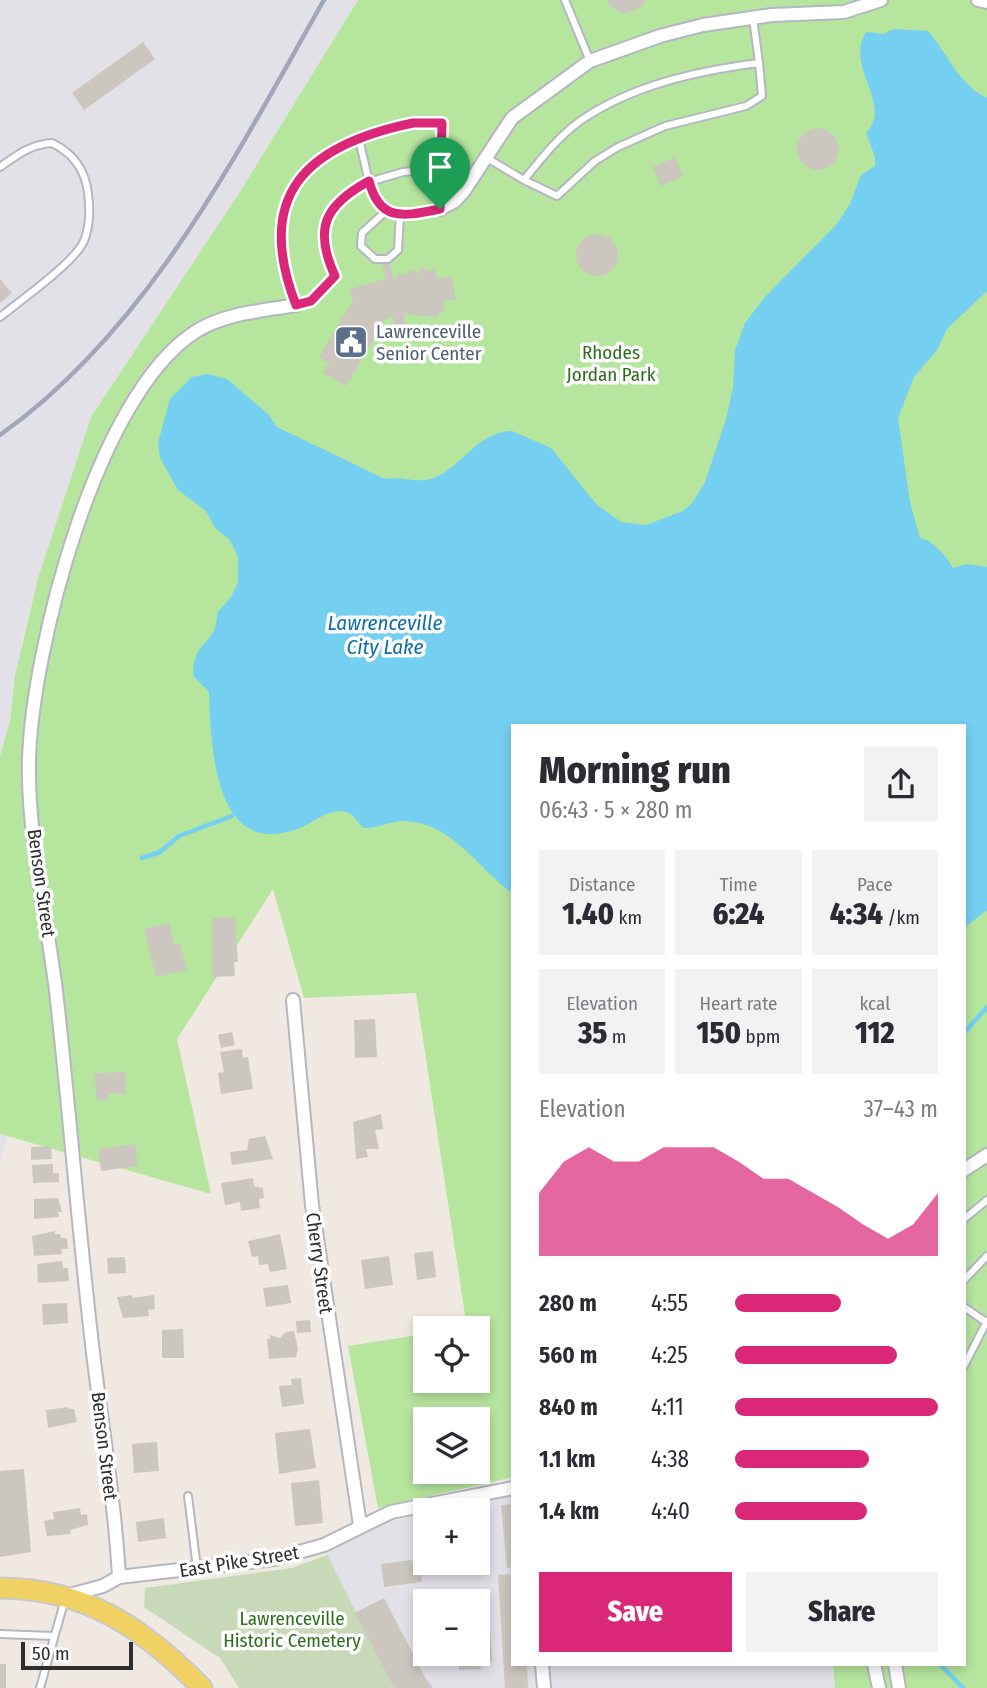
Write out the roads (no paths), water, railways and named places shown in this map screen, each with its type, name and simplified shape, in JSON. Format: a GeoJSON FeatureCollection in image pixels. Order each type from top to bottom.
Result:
{"type":"FeatureCollection","features":[{"type":"Feature","properties":{"kind":"main road","name":"East Pike Street"},"geometry":{"type":"LineString","coordinates":[[0,1588],[35,1590],[66,1596]]}},
{"type":"Feature","properties":{"kind":"main road"},"geometry":{"type":"LineString","coordinates":[[66,1596],[121,1620],[173,1660],[202,1688]]}},
{"type":"Feature","properties":{"kind":"street"},"geometry":{"type":"LineString","coordinates":[[440,209],[455,201],[513,118],[590,61],[685,29],[753,17],[845,12],[881,0]]}},
{"type":"Feature","properties":{"kind":"street"},"geometry":{"type":"LineString","coordinates":[[978,0],[987,2]]}},
{"type":"Feature","properties":{"kind":"street","name":"Benson Street"},"geometry":{"type":"LineString","coordinates":[[119,1577],[60,1024],[33,822],[29,765],[36,681],[80,517],[104,458],[133,404],[161,364],[191,334],[219,321],[296,305]]}},
{"type":"Feature","properties":{"kind":"street","name":"Cherry Street"},"geometry":{"type":"LineString","coordinates":[[293,1000],[312,1205],[360,1525]]}},
{"type":"Feature","properties":{"kind":"street"},"geometry":{"type":"LineString","coordinates":[[966,1169],[987,1155]]}},
{"type":"Feature","properties":{"kind":"street","name":"East Pike Street"},"geometry":{"type":"LineString","coordinates":[[66,1596],[103,1586],[119,1577],[299,1553],[324,1545],[391,1511],[511,1488]]}},
{"type":"Feature","properties":{"kind":"street"},"geometry":{"type":"LineString","coordinates":[[542,1666],[544,1688]]}},
{"type":"Feature","properties":{"kind":"street"},"geometry":{"type":"LineString","coordinates":[[874,1666],[879,1688]]}},
{"type":"Feature","properties":{"kind":"street"},"geometry":{"type":"LineString","coordinates":[[895,1666],[899,1688]]}},
{"type":"Feature","properties":{"kind":"lane"},"geometry":{"type":"LineString","coordinates":[[565,0],[590,61]]}},
{"type":"Feature","properties":{"kind":"lane"},"geometry":{"type":"LineString","coordinates":[[485,157],[557,196],[595,161],[642,135],[689,118],[754,103],[762,96],[753,17]]}},
{"type":"Feature","properties":{"kind":"lane"},"geometry":{"type":"LineString","coordinates":[[524,180],[545,153],[579,122],[615,102],[687,75],[759,63]]}},
{"type":"Feature","properties":{"kind":"lane"},"geometry":{"type":"LineString","coordinates":[[359,139],[369,181],[380,208],[386,212],[400,214],[440,209],[442,123],[413,123],[359,139],[331,152],[301,177],[289,196],[280,251],[296,305],[311,301],[335,276],[326,250],[328,218],[341,198],[369,181],[403,172],[440,168]]}},
{"type":"Feature","properties":{"kind":"lane"},"geometry":{"type":"LineString","coordinates":[[0,167],[24,150],[52,143],[77,161],[87,182],[89,202],[83,243],[73,256],[0,317]]}},
{"type":"Feature","properties":{"kind":"lane"},"geometry":{"type":"LineString","coordinates":[[386,212],[362,233],[364,251],[375,259],[387,258],[398,250],[400,214]]}},
{"type":"Feature","properties":{"kind":"lane"},"geometry":{"type":"LineString","coordinates":[[966,1217],[987,1200]]}},
{"type":"Feature","properties":{"kind":"lane"},"geometry":{"type":"LineString","coordinates":[[966,1278],[987,1256]]}},
{"type":"Feature","properties":{"kind":"lane"},"geometry":{"type":"LineString","coordinates":[[966,1308],[987,1322],[966,1362]]}},
{"type":"Feature","properties":{"kind":"lane"},"geometry":{"type":"LineString","coordinates":[[188,1496],[197,1568]]}},
{"type":"Feature","properties":{"kind":"lane"},"geometry":{"type":"LineString","coordinates":[[40,1688],[66,1596]]}},
{"type":"Feature","properties":{"kind":"lane"},"geometry":{"type":"LineString","coordinates":[[0,1634],[54,1636]]}},
{"type":"Feature","properties":{"kind":"water","name":"Lawrenceville City Lake"},"geometry":{"type":"Polygon","coordinates":[[[894,29],[928,31],[968,85],[987,98],[987,291],[947,329],[937,350],[914,377],[898,418],[910,502],[920,538],[935,545],[953,568],[965,564],[987,567],[987,910],[966,926],[966,724],[511,724],[511,892],[452,839],[423,824],[400,821],[363,828],[351,814],[337,811],[304,826],[274,834],[251,830],[235,816],[224,795],[216,770],[209,692],[193,676],[198,652],[215,629],[217,613],[231,597],[238,583],[238,557],[230,540],[215,528],[206,511],[178,490],[160,458],[158,443],[170,399],[192,377],[207,374],[227,379],[268,414],[277,427],[385,479],[434,478],[453,466],[479,443],[500,433],[512,431],[551,448],[597,505],[621,522],[646,525],[683,511],[693,502],[705,482],[726,419],[733,388],[735,350],[745,323],[765,297],[836,225],[850,204],[861,175],[875,166],[875,157],[866,133],[873,122],[875,110],[861,59],[861,45],[866,32],[883,34],[894,29]]]}},
{"type":"Feature","properties":{"kind":"waterway"},"geometry":{"type":"LineString","coordinates":[[142,858],[160,852],[179,836],[232,816]]}},
{"type":"Feature","properties":{"kind":"waterway"},"geometry":{"type":"LineString","coordinates":[[966,1031],[987,1007]]}},
{"type":"Feature","properties":{"kind":"waterway"},"geometry":{"type":"LineString","coordinates":[[942,1666],[963,1688]]}},
{"type":"Feature","properties":{"kind":"railway"},"geometry":{"type":"LineString","coordinates":[[0,435],[53,392],[101,344],[145,291],[222,178],[324,0]]}},
{"type":"Feature","properties":{"kind":"place","name":"Lawrenceville Senior Center"},"geometry":{"type":"Point","coordinates":[351,342]}},
{"type":"Feature","properties":{"kind":"park label","name":"Rhodes Jordan Park"},"geometry":{"type":"Point","coordinates":[611,363]}},
{"type":"Feature","properties":{"kind":"park label","name":"Lawrenceville Historic Cemetery"},"geometry":{"type":"Point","coordinates":[292,1629]}}]}
